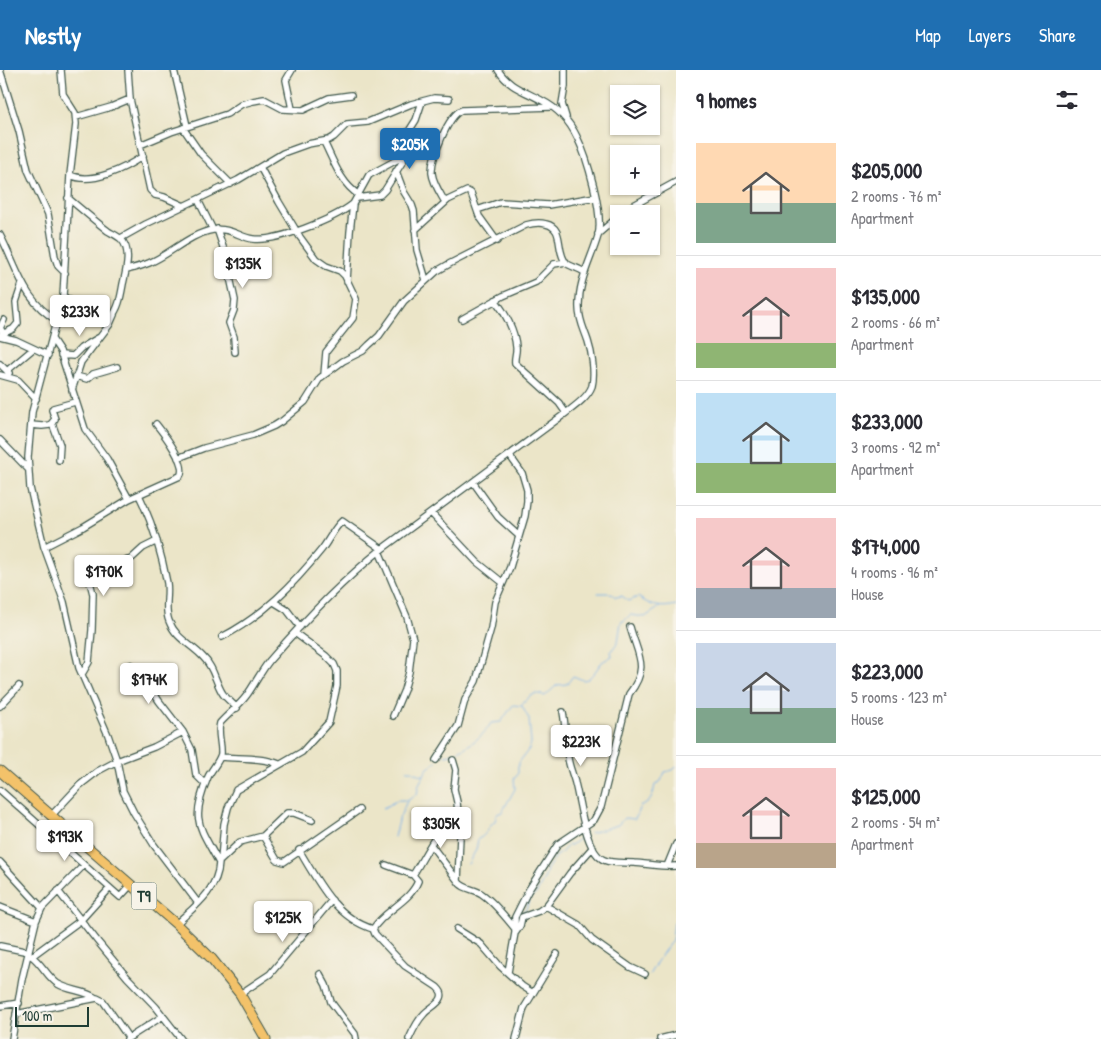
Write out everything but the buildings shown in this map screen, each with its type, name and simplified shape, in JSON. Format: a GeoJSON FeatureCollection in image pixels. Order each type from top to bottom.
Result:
{"type":"FeatureCollection","features":[{"type":"Feature","properties":{"kind":"highway","name":"T9"},"geometry":{"type":"LineString","coordinates":[[0,771],[176,924],[212,959],[240,994],[266,1039]]}},
{"type":"Feature","properties":{"kind":"street"},"geometry":{"type":"LineString","coordinates":[[0,70],[19,131],[28,170],[48,214],[55,257],[58,266],[65,273]]}},
{"type":"Feature","properties":{"kind":"street"},"geometry":{"type":"LineString","coordinates":[[61,70],[63,94],[76,116],[68,198],[65,273],[58,322],[36,398],[31,425],[28,469],[30,488],[44,547],[64,602],[82,674],[108,735],[117,761],[123,791],[154,845],[198,903]]}},
{"type":"Feature","properties":{"kind":"street"},"geometry":{"type":"LineString","coordinates":[[128,70],[130,99],[151,192],[184,206]]}},
{"type":"Feature","properties":{"kind":"street"},"geometry":{"type":"LineString","coordinates":[[174,70],[185,127],[201,154],[231,184]]}},
{"type":"Feature","properties":{"kind":"street"},"geometry":{"type":"LineString","coordinates":[[292,70],[286,80],[292,109]]}},
{"type":"Feature","properties":{"kind":"street"},"geometry":{"type":"LineString","coordinates":[[498,70],[511,86],[553,107],[566,118]]}},
{"type":"Feature","properties":{"kind":"street"},"geometry":{"type":"LineString","coordinates":[[220,861],[198,824],[199,802],[211,770],[220,757],[219,726],[237,708],[269,662],[300,627],[362,566],[566,413],[584,397],[592,386],[593,370],[589,346],[579,315],[580,288],[598,234],[599,218],[585,155],[577,136],[566,118],[562,104],[565,70]]}},
{"type":"Feature","properties":{"kind":"street"},"geometry":{"type":"LineString","coordinates":[[140,145],[185,127],[227,114],[237,107],[253,101],[264,99],[280,108],[306,110],[329,98],[351,95]]}},
{"type":"Feature","properties":{"kind":"street"},"geometry":{"type":"LineString","coordinates":[[121,238],[146,224],[231,184],[292,149],[324,142],[334,137],[346,124],[368,122],[411,104],[437,98],[449,99]]}},
{"type":"Feature","properties":{"kind":"street"},"geometry":{"type":"LineString","coordinates":[[76,116],[130,99]]}},
{"type":"Feature","properties":{"kind":"street"},"geometry":{"type":"LineString","coordinates":[[358,196],[382,193],[404,156],[409,131],[416,120],[422,102]]}},
{"type":"Feature","properties":{"kind":"street"},"geometry":{"type":"LineString","coordinates":[[445,202],[433,177],[432,166],[448,125],[459,111],[553,107]]}},
{"type":"Feature","properties":{"kind":"street"},"geometry":{"type":"LineString","coordinates":[[324,142],[345,182],[358,196]]}},
{"type":"Feature","properties":{"kind":"street"},"geometry":{"type":"LineString","coordinates":[[70,175],[85,178],[102,175],[133,163],[143,156]]}},
{"type":"Feature","properties":{"kind":"street"},"geometry":{"type":"LineString","coordinates":[[347,280],[353,204],[369,175],[404,156]]}},
{"type":"Feature","properties":{"kind":"street"},"geometry":{"type":"LineString","coordinates":[[260,167],[296,230],[316,259],[342,273],[356,301],[355,313],[326,352],[324,375]]}},
{"type":"Feature","properties":{"kind":"street"},"geometry":{"type":"LineString","coordinates":[[396,171],[416,218],[415,230],[418,258],[426,280]]}},
{"type":"Feature","properties":{"kind":"street"},"geometry":{"type":"LineString","coordinates":[[634,205],[676,182]]}},
{"type":"Feature","properties":{"kind":"street"},"geometry":{"type":"LineString","coordinates":[[415,230],[445,202],[464,192],[468,192],[472,194],[482,221],[497,241]]}},
{"type":"Feature","properties":{"kind":"street"},"geometry":{"type":"LineString","coordinates":[[477,210],[501,202],[540,205],[595,197]]}},
{"type":"Feature","properties":{"kind":"street"},"geometry":{"type":"LineString","coordinates":[[68,198],[107,230],[121,238],[127,252],[127,270],[114,315],[110,324],[81,362],[72,390]]}},
{"type":"Feature","properties":{"kind":"street"},"geometry":{"type":"LineString","coordinates":[[198,200],[224,250],[235,300],[234,310],[229,323],[234,337],[235,352]]}},
{"type":"Feature","properties":{"kind":"street"},"geometry":{"type":"LineString","coordinates":[[127,270],[149,264],[185,242],[215,230],[234,232],[248,238],[258,239],[282,236],[332,217],[353,204]]}},
{"type":"Feature","properties":{"kind":"street"},"geometry":{"type":"LineString","coordinates":[[178,458],[204,448],[245,437],[274,426],[288,417],[305,402],[324,375],[347,358],[370,346],[404,301],[426,280],[451,263],[532,224],[548,224],[552,226],[558,232],[560,250],[566,262],[584,272]]}},
{"type":"Feature","properties":{"kind":"street"},"geometry":{"type":"LineString","coordinates":[[598,234],[610,224]]}},
{"type":"Feature","properties":{"kind":"street"},"geometry":{"type":"LineString","coordinates":[[0,235],[22,284],[38,307],[58,322]]}},
{"type":"Feature","properties":{"kind":"street"},"geometry":{"type":"LineString","coordinates":[[462,319],[495,300],[536,282],[554,264],[566,262]]}},
{"type":"Feature","properties":{"kind":"street"},"geometry":{"type":"LineString","coordinates":[[1,335],[13,329],[18,323],[16,302],[22,284]]}},
{"type":"Feature","properties":{"kind":"street"},"geometry":{"type":"LineString","coordinates":[[63,296],[103,317],[109,318],[114,315]]}},
{"type":"Feature","properties":{"kind":"street"},"geometry":{"type":"LineString","coordinates":[[495,300],[504,312],[511,328],[516,348],[515,363],[559,403],[566,413]]}},
{"type":"Feature","properties":{"kind":"street"},"geometry":{"type":"LineString","coordinates":[[1,335],[0,328],[4,320]]}},
{"type":"Feature","properties":{"kind":"street"},"geometry":{"type":"LineString","coordinates":[[1,335],[48,355]]}},
{"type":"Feature","properties":{"kind":"street"},"geometry":{"type":"LineString","coordinates":[[61,355],[73,356],[81,348],[100,338]]}},
{"type":"Feature","properties":{"kind":"street"},"geometry":{"type":"LineString","coordinates":[[52,339],[57,344],[75,402],[88,435],[107,459],[129,499]]}},
{"type":"Feature","properties":{"kind":"street"},"geometry":{"type":"LineString","coordinates":[[8,370],[33,349]]}},
{"type":"Feature","properties":{"kind":"street"},"geometry":{"type":"LineString","coordinates":[[0,364],[8,370],[11,378]]}},
{"type":"Feature","properties":{"kind":"street"},"geometry":{"type":"LineString","coordinates":[[76,376],[87,379],[92,374],[117,368]]}},
{"type":"Feature","properties":{"kind":"street"},"geometry":{"type":"LineString","coordinates":[[0,375],[18,380],[36,398]]}},
{"type":"Feature","properties":{"kind":"street"},"geometry":{"type":"LineString","coordinates":[[31,425],[47,426],[52,424],[55,419],[53,408],[75,402]]}},
{"type":"Feature","properties":{"kind":"street"},"geometry":{"type":"LineString","coordinates":[[52,424],[60,445],[59,460]]}},
{"type":"Feature","properties":{"kind":"street"},"geometry":{"type":"LineString","coordinates":[[44,547],[83,527],[129,499],[180,476],[183,470],[178,458],[156,424]]}},
{"type":"Feature","properties":{"kind":"street"},"geometry":{"type":"LineString","coordinates":[[0,440],[28,469]]}},
{"type":"Feature","properties":{"kind":"street"},"geometry":{"type":"LineString","coordinates":[[436,760],[458,726],[465,700],[476,681],[492,628],[495,602],[510,566],[519,536],[527,501],[527,490],[522,473],[510,456]]}},
{"type":"Feature","properties":{"kind":"street"},"geometry":{"type":"LineString","coordinates":[[473,482],[498,518],[519,536]]}},
{"type":"Feature","properties":{"kind":"street"},"geometry":{"type":"LineString","coordinates":[[139,495],[150,517],[157,541],[167,586],[169,621],[182,641],[209,663],[222,692],[237,708]]}},
{"type":"Feature","properties":{"kind":"street"},"geometry":{"type":"LineString","coordinates":[[431,513],[478,563],[502,582]]}},
{"type":"Feature","properties":{"kind":"street"},"geometry":{"type":"LineString","coordinates":[[222,637],[245,624],[274,602],[321,550],[342,521],[381,550],[409,622],[413,639],[409,672],[393,716]]}},
{"type":"Feature","properties":{"kind":"street"},"geometry":{"type":"LineString","coordinates":[[82,674],[89,662],[92,630],[93,594],[89,578],[105,568],[131,559],[143,548],[157,541]]}},
{"type":"Feature","properties":{"kind":"street"},"geometry":{"type":"LineString","coordinates":[[274,602],[287,610],[300,627]]}},
{"type":"Feature","properties":{"kind":"street"},"geometry":{"type":"LineString","coordinates":[[508,972],[516,931],[516,913],[552,851],[563,840],[594,820],[600,811],[629,694],[641,673],[640,658],[630,626]]}},
{"type":"Feature","properties":{"kind":"street"},"geometry":{"type":"LineString","coordinates":[[176,924],[212,888],[219,869],[224,824],[228,808],[236,790],[302,752],[329,722],[337,686],[337,671],[334,664],[326,656],[295,633]]}},
{"type":"Feature","properties":{"kind":"street"},"geometry":{"type":"LineString","coordinates":[[131,665],[146,681],[183,732],[192,750],[196,775],[205,784]]}},
{"type":"Feature","properties":{"kind":"street"},"geometry":{"type":"LineString","coordinates":[[0,706],[19,686]]}},
{"type":"Feature","properties":{"kind":"street"},"geometry":{"type":"LineString","coordinates":[[563,712],[568,760],[576,783],[584,826],[598,856],[604,860],[676,866]]}},
{"type":"Feature","properties":{"kind":"street"},"geometry":{"type":"LineString","coordinates":[[51,816],[80,785],[98,771],[117,761],[154,747],[183,732]]}},
{"type":"Feature","properties":{"kind":"street"},"geometry":{"type":"LineString","coordinates":[[220,757],[263,759],[279,764]]}},
{"type":"Feature","properties":{"kind":"street"},"geometry":{"type":"LineString","coordinates":[[453,760],[456,770],[454,789],[458,812],[460,851],[458,880]]}},
{"type":"Feature","properties":{"kind":"street"},"geometry":{"type":"LineString","coordinates":[[0,790],[120,897],[131,885]]}},
{"type":"Feature","properties":{"kind":"street"},"geometry":{"type":"LineString","coordinates":[[263,836],[278,861],[286,860],[359,810]]}},
{"type":"Feature","properties":{"kind":"street"},"geometry":{"type":"LineString","coordinates":[[220,861],[240,842],[263,836],[290,812],[312,820]]}},
{"type":"Feature","properties":{"kind":"street"},"geometry":{"type":"LineString","coordinates":[[413,875],[449,818],[458,812]]}},
{"type":"Feature","properties":{"kind":"street"},"geometry":{"type":"LineString","coordinates":[[667,866],[676,844]]}},
{"type":"Feature","properties":{"kind":"street"},"geometry":{"type":"LineString","coordinates":[[431,845],[462,886],[481,893],[490,900],[516,931]]}},
{"type":"Feature","properties":{"kind":"street"},"geometry":{"type":"LineString","coordinates":[[516,931],[524,915],[539,911],[546,906],[570,872],[593,847]]}},
{"type":"Feature","properties":{"kind":"street"},"geometry":{"type":"LineString","coordinates":[[299,850],[322,889],[349,919],[361,926],[373,929]]}},
{"type":"Feature","properties":{"kind":"street"},"geometry":{"type":"LineString","coordinates":[[0,862],[42,908]]}},
{"type":"Feature","properties":{"kind":"street"},"geometry":{"type":"LineString","coordinates":[[12,1039],[22,979],[30,954],[36,921],[42,908],[84,865]]}},
{"type":"Feature","properties":{"kind":"street"},"geometry":{"type":"LineString","coordinates":[[373,929],[416,887],[418,882],[413,875],[386,865]]}},
{"type":"Feature","properties":{"kind":"street"},"geometry":{"type":"LineString","coordinates":[[30,954],[81,920],[110,888]]}},
{"type":"Feature","properties":{"kind":"street"},"geometry":{"type":"LineString","coordinates":[[58,891],[118,967],[163,1016],[181,1039]]}},
{"type":"Feature","properties":{"kind":"street"},"geometry":{"type":"LineString","coordinates":[[240,994],[270,974],[332,900]]}},
{"type":"Feature","properties":{"kind":"street"},"geometry":{"type":"LineString","coordinates":[[546,906],[578,925],[592,940],[630,967],[645,974]]}},
{"type":"Feature","properties":{"kind":"street"},"geometry":{"type":"LineString","coordinates":[[0,907],[36,921]]}},
{"type":"Feature","properties":{"kind":"street"},"geometry":{"type":"LineString","coordinates":[[373,929],[375,934],[405,966],[441,991],[441,1000],[419,1019],[409,1039]]}},
{"type":"Feature","properties":{"kind":"street"},"geometry":{"type":"LineString","coordinates":[[457,929],[481,944],[522,986],[533,993]]}},
{"type":"Feature","properties":{"kind":"street"},"geometry":{"type":"LineString","coordinates":[[0,946],[30,954],[40,962],[49,976],[60,985],[103,1001],[127,1038],[163,1016]]}},
{"type":"Feature","properties":{"kind":"street"},"geometry":{"type":"LineString","coordinates":[[516,1039],[524,1008],[557,954]]}},
{"type":"Feature","properties":{"kind":"street"},"geometry":{"type":"LineString","coordinates":[[320,974],[328,990],[331,1002],[355,1034],[356,1039]]}},
{"type":"Feature","properties":{"kind":"street"},"geometry":{"type":"LineString","coordinates":[[16,1014],[96,998]]}},
{"type":"Feature","properties":{"kind":"street"},"geometry":{"type":"LineString","coordinates":[[0,1006],[18,1003]]}},
{"type":"Feature","properties":{"kind":"street"},"geometry":{"type":"LineString","coordinates":[[660,1039],[676,1035]]}},
{"type":"Feature","properties":{"kind":"waterway"},"geometry":{"type":"LineString","coordinates":[[598,593],[610,593],[616,597],[622,596],[628,601],[638,597],[647,603],[660,607],[676,605]]}},
{"type":"Feature","properties":{"kind":"waterway"},"geometry":{"type":"LineString","coordinates":[[522,705],[532,695],[545,696],[557,685],[567,684],[573,676],[583,680],[588,679],[602,662],[612,656],[611,651],[618,642],[621,622],[630,615],[645,617],[660,607]]}},
{"type":"Feature","properties":{"kind":"waterway"},"geometry":{"type":"LineString","coordinates":[[442,756],[454,753],[470,744],[480,737],[491,723],[501,722],[513,705],[522,706]]}},
{"type":"Feature","properties":{"kind":"waterway"},"geometry":{"type":"LineString","coordinates":[[468,864],[476,850],[478,839],[483,836],[495,821],[497,814],[502,812],[515,789],[514,778],[518,773],[518,766],[529,749],[531,743],[529,719],[522,706]]}},
{"type":"Feature","properties":{"kind":"waterway"},"geometry":{"type":"LineString","coordinates":[[394,837],[398,821],[407,801],[417,794],[419,784],[427,769],[436,762]]}},
{"type":"Feature","properties":{"kind":"waterway"},"geometry":{"type":"LineString","coordinates":[[590,833],[618,825],[624,818],[635,819],[640,806],[649,801],[653,795],[655,785],[661,781],[665,772],[676,767]]}},
{"type":"Feature","properties":{"kind":"waterway"},"geometry":{"type":"LineString","coordinates":[[407,770],[424,776]]}},
{"type":"Feature","properties":{"kind":"waterway"},"geometry":{"type":"LineString","coordinates":[[383,808],[398,800],[407,800]]}},
{"type":"Feature","properties":{"kind":"waterway"},"geometry":{"type":"LineString","coordinates":[[518,922],[519,914],[526,909],[530,898],[536,894],[547,869],[558,854],[584,835]]}},
{"type":"Feature","properties":{"kind":"waterway"},"geometry":{"type":"LineString","coordinates":[[649,975],[672,940],[674,922],[676,920]]}}]}
